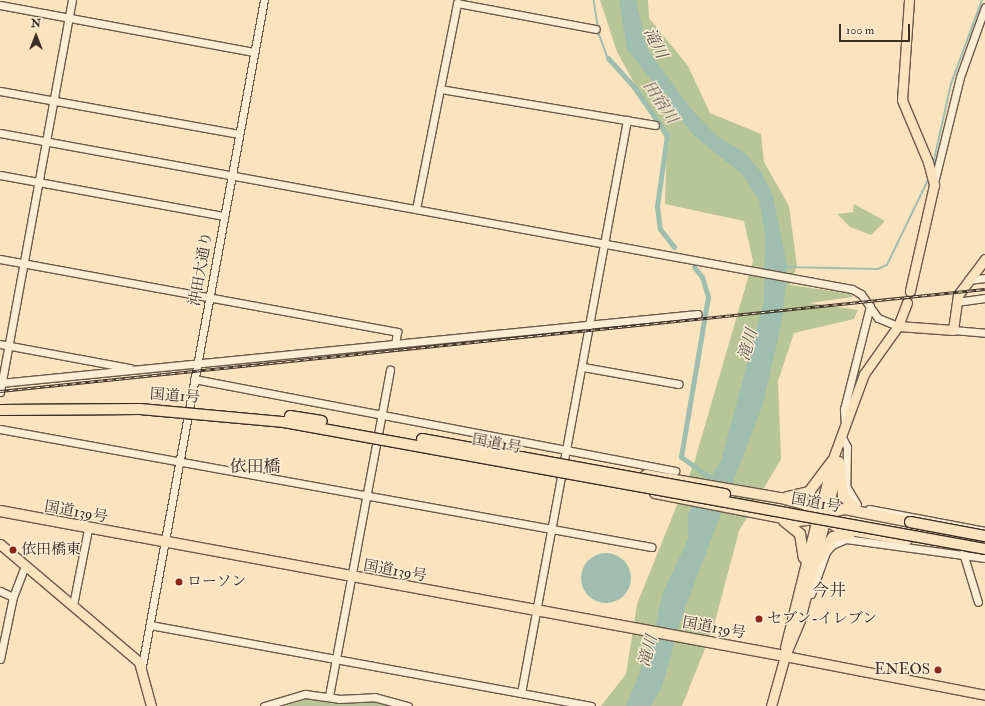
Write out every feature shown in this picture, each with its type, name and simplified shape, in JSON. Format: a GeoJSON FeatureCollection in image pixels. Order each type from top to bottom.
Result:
{"type":"FeatureCollection","features":[{"type":"Feature","properties":{"kind":"highway","name":"国道1号"},"geometry":{"type":"LineString","coordinates":[[0,403],[132,402],[226,408],[305,418],[985,549]]}},
{"type":"Feature","properties":{"kind":"highway","name":"国道1号"},"geometry":{"type":"LineString","coordinates":[[0,410],[133,409],[226,415],[305,425],[570,469],[985,542]]}},
{"type":"Feature","properties":{"kind":"highway"},"geometry":{"type":"LineString","coordinates":[[781,498],[809,492],[835,461]]}},
{"type":"Feature","properties":{"kind":"highway"},"geometry":{"type":"LineString","coordinates":[[835,461],[844,496],[858,511]]}},
{"type":"Feature","properties":{"kind":"highway"},"geometry":{"type":"LineString","coordinates":[[570,469],[781,498],[822,516],[839,528],[860,533],[985,554]]}},
{"type":"Feature","properties":{"kind":"highway"},"geometry":{"type":"LineString","coordinates":[[570,469],[673,498],[798,521],[845,509],[985,536]]}},
{"type":"Feature","properties":{"kind":"highway","name":"国道139号"},"geometry":{"type":"LineString","coordinates":[[0,511],[165,544],[785,656]]}},
{"type":"Feature","properties":{"kind":"highway"},"geometry":{"type":"LineString","coordinates":[[785,656],[822,516]]}},
{"type":"Feature","properties":{"kind":"highway"},"geometry":{"type":"LineString","coordinates":[[777,517],[794,527],[803,542],[806,578],[800,620],[785,656]]}},
{"type":"Feature","properties":{"kind":"highway"},"geometry":{"type":"LineString","coordinates":[[806,578],[833,537],[860,533]]}},
{"type":"Feature","properties":{"kind":"main road"},"geometry":{"type":"LineString","coordinates":[[908,0],[902,100],[928,162],[934,185],[910,291]]}},
{"type":"Feature","properties":{"kind":"main road"},"geometry":{"type":"LineString","coordinates":[[898,326],[953,330],[956,302],[968,280],[985,259]]}},
{"type":"Feature","properties":{"kind":"main road"},"geometry":{"type":"LineString","coordinates":[[822,516],[840,441],[864,374],[898,326],[907,302]]}},
{"type":"Feature","properties":{"kind":"main road"},"geometry":{"type":"LineString","coordinates":[[0,544],[24,568],[73,606],[142,666],[150,706]]}},
{"type":"Feature","properties":{"kind":"main road"},"geometry":{"type":"LineString","coordinates":[[772,706],[785,656],[985,695]]}},
{"type":"Feature","properties":{"kind":"street"},"geometry":{"type":"LineString","coordinates":[[0,392],[40,182],[72,0]]}},
{"type":"Feature","properties":{"kind":"street","name":"沖田大通り"},"geometry":{"type":"LineString","coordinates":[[142,666],[264,0]]}},
{"type":"Feature","properties":{"kind":"street"},"geometry":{"type":"LineString","coordinates":[[416,209],[457,3],[596,29]]}},
{"type":"Feature","properties":{"kind":"street"},"geometry":{"type":"LineString","coordinates":[[0,5],[254,52]]}},
{"type":"Feature","properties":{"kind":"street"},"geometry":{"type":"LineString","coordinates":[[934,185],[960,77],[985,6]]}},
{"type":"Feature","properties":{"kind":"street"},"geometry":{"type":"LineString","coordinates":[[440,89],[655,125]]}},
{"type":"Feature","properties":{"kind":"street"},"geometry":{"type":"LineString","coordinates":[[0,90],[239,134]]}},
{"type":"Feature","properties":{"kind":"street"},"geometry":{"type":"LineString","coordinates":[[521,693],[583,367],[627,120]]}},
{"type":"Feature","properties":{"kind":"street"},"geometry":{"type":"LineString","coordinates":[[0,133],[852,289],[861,294],[878,318],[898,326]]}},
{"type":"Feature","properties":{"kind":"street"},"geometry":{"type":"LineString","coordinates":[[0,175],[224,216]]}},
{"type":"Feature","properties":{"kind":"street"},"geometry":{"type":"LineString","coordinates":[[0,259],[397,332],[395,344]]}},
{"type":"Feature","properties":{"kind":"street"},"geometry":{"type":"LineString","coordinates":[[968,280],[985,278]]}},
{"type":"Feature","properties":{"kind":"street"},"geometry":{"type":"LineString","coordinates":[[956,302],[985,298]]}},
{"type":"Feature","properties":{"kind":"street"},"geometry":{"type":"LineString","coordinates":[[845,427],[844,409],[870,306]]}},
{"type":"Feature","properties":{"kind":"street"},"geometry":{"type":"LineString","coordinates":[[1,383],[698,314]]}},
{"type":"Feature","properties":{"kind":"street"},"geometry":{"type":"LineString","coordinates":[[953,330],[985,333]]}},
{"type":"Feature","properties":{"kind":"street"},"geometry":{"type":"LineString","coordinates":[[0,344],[138,370]]}},
{"type":"Feature","properties":{"kind":"street"},"geometry":{"type":"LineString","coordinates":[[583,367],[678,384]]}},
{"type":"Feature","properties":{"kind":"street"},"geometry":{"type":"LineString","coordinates":[[854,368],[864,374]]}},
{"type":"Feature","properties":{"kind":"street"},"geometry":{"type":"LineString","coordinates":[[329,696],[390,370]]}},
{"type":"Feature","properties":{"kind":"street"},"geometry":{"type":"LineString","coordinates":[[194,379],[567,448],[675,471]]}},
{"type":"Feature","properties":{"kind":"street"},"geometry":{"type":"LineString","coordinates":[[0,429],[651,547]]}},
{"type":"Feature","properties":{"kind":"street"},"geometry":{"type":"LineString","coordinates":[[840,441],[847,447],[846,486],[861,507],[961,528],[985,530]]}},
{"type":"Feature","properties":{"kind":"street"},"geometry":{"type":"LineString","coordinates":[[73,606],[88,529]]}},
{"type":"Feature","properties":{"kind":"street"},"geometry":{"type":"LineString","coordinates":[[800,620],[826,552],[839,541],[855,540],[985,558]]}},
{"type":"Feature","properties":{"kind":"street"},"geometry":{"type":"LineString","coordinates":[[963,554],[978,602]]}},
{"type":"Feature","properties":{"kind":"street"},"geometry":{"type":"LineString","coordinates":[[0,660],[13,597],[24,568]]}},
{"type":"Feature","properties":{"kind":"street"},"geometry":{"type":"LineString","coordinates":[[0,591],[13,597]]}},
{"type":"Feature","properties":{"kind":"street"},"geometry":{"type":"LineString","coordinates":[[150,625],[591,706]]}},
{"type":"Feature","properties":{"kind":"street"},"geometry":{"type":"LineString","coordinates":[[264,706],[305,694],[374,697],[408,706]]}},
{"type":"Feature","properties":{"kind":"green space"},"geometry":{"type":"Polygon","coordinates":[[[600,0],[648,0],[649,18],[688,66],[710,113],[761,134],[764,162],[789,206],[797,266],[790,285],[851,294],[853,297],[809,303],[858,310],[854,319],[794,333],[778,381],[781,459],[739,531],[713,629],[682,706],[601,706],[626,674],[637,604],[694,463],[753,261],[744,221],[665,204],[667,142],[617,52],[600,0]]]}},
{"type":"Feature","properties":{"kind":"green space"},"geometry":{"type":"Polygon","coordinates":[[[854,204],[885,221],[871,235],[850,227],[837,214],[853,212],[854,204]]]}},
{"type":"Feature","properties":{"kind":"green space"},"geometry":{"type":"Polygon","coordinates":[[[376,699],[396,706],[284,706],[304,700],[376,699]]]}},
{"type":"Feature","properties":{"kind":"shaded area"},"geometry":{"type":"Polygon","coordinates":[[[619,0],[636,0],[647,49],[692,110],[717,136],[744,152],[761,172],[773,196],[787,265],[783,316],[763,404],[682,616],[662,687],[651,706],[626,706],[651,645],[663,592],[688,539],[688,514],[721,461],[764,301],[765,235],[759,200],[742,174],[693,135],[627,49],[619,0]]]}},
{"type":"Feature","properties":{"kind":"shaded area"},"geometry":{"type":"Polygon","coordinates":[[[601,553],[611,553],[624,560],[631,573],[631,583],[624,596],[611,603],[601,603],[592,599],[585,592],[581,583],[581,573],[585,564],[592,557],[601,553]]]}},
{"type":"Feature","properties":{"kind":"waterway","name":"田宿川"},"geometry":{"type":"LineString","coordinates":[[594,0],[600,36],[608,58]]}},
{"type":"Feature","properties":{"kind":"waterway"},"geometry":{"type":"LineString","coordinates":[[933,165],[951,84],[982,0]]}},
{"type":"Feature","properties":{"kind":"waterway","name":"田宿川"},"geometry":{"type":"LineString","coordinates":[[608,58],[634,87],[667,135],[657,206],[660,229],[674,247]]}},
{"type":"Feature","properties":{"kind":"waterway"},"geometry":{"type":"LineString","coordinates":[[785,267],[878,269],[887,265],[928,180]]}},
{"type":"Feature","properties":{"kind":"waterway","name":"田宿川"},"geometry":{"type":"LineString","coordinates":[[694,267],[702,277],[708,297],[681,457],[714,480]]}},
{"type":"Feature","properties":{"kind":"railway"},"geometry":{"type":"LineString","coordinates":[[0,391],[985,289]]}},
{"type":"Feature","properties":{"kind":"place","name":"依田橋東"},"geometry":{"type":"Point","coordinates":[13,550]}},
{"type":"Feature","properties":{"kind":"place","name":"ローソン"},"geometry":{"type":"Point","coordinates":[179,582]}},
{"type":"Feature","properties":{"kind":"place","name":"セブン-イレブン"},"geometry":{"type":"Point","coordinates":[759,619]}},
{"type":"Feature","properties":{"kind":"place","name":"ENEOS"},"geometry":{"type":"Point","coordinates":[938,670]}},
{"type":"Feature","properties":{"kind":"district","name":"依田橋"},"geometry":{"type":"Point","coordinates":[255,467]}},
{"type":"Feature","properties":{"kind":"district","name":"今井"},"geometry":{"type":"Point","coordinates":[829,591]}},
{"type":"Feature","properties":{"kind":"water label","name":"滝川"},"geometry":{"type":"Point","coordinates":[655,43]}},
{"type":"Feature","properties":{"kind":"water label","name":"滝川"},"geometry":{"type":"Point","coordinates":[748,345]}},
{"type":"Feature","properties":{"kind":"water label","name":"滝川"},"geometry":{"type":"Point","coordinates":[648,651]}}]}
